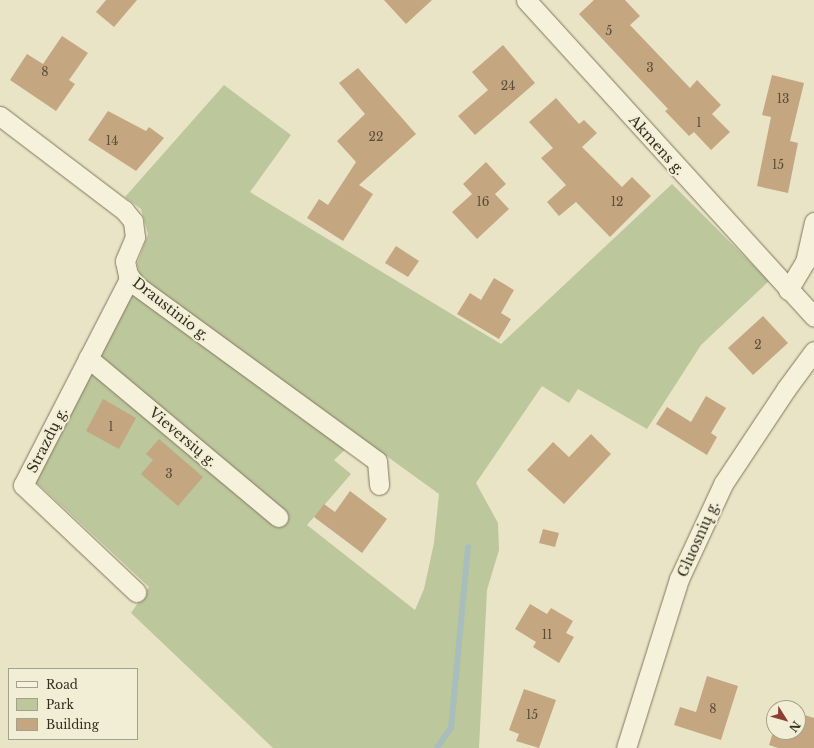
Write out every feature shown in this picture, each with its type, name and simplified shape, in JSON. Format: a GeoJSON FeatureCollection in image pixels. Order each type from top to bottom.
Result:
{"type":"FeatureCollection","features":[{"type":"Feature","properties":{"kind":"street","name":"Akmens g."},"geometry":{"type":"LineString","coordinates":[[526,0],[788,290],[814,316]]}},
{"type":"Feature","properties":{"kind":"street","name":"Draustinio g."},"geometry":{"type":"LineString","coordinates":[[0,116],[124,210],[133,221],[135,238],[125,261],[130,277],[137,286],[377,461],[379,485]]}},
{"type":"Feature","properties":{"kind":"street"},"geometry":{"type":"LineString","coordinates":[[788,290],[805,262],[814,222]]}},
{"type":"Feature","properties":{"kind":"street","name":"Strazdų g."},"geometry":{"type":"LineString","coordinates":[[130,277],[23,485],[136,592]]}},
{"type":"Feature","properties":{"kind":"street","name":"Gluosnių g."},"geometry":{"type":"LineString","coordinates":[[626,748],[679,579],[722,484],[786,389],[814,351]]}},
{"type":"Feature","properties":{"kind":"street","name":"Vieversių g."},"geometry":{"type":"LineString","coordinates":[[88,358],[278,517]]}},
{"type":"Feature","properties":{"kind":"green space"},"geometry":{"type":"Polygon","coordinates":[[[224,85],[291,135],[250,192],[501,344],[672,184],[769,281],[701,345],[647,429],[578,389],[569,403],[542,386],[476,483],[498,523],[499,550],[487,590],[479,748],[273,748],[131,613],[149,587],[35,481],[130,290],[349,446],[334,460],[351,474],[307,525],[415,610],[424,589],[434,543],[439,494],[141,278],[137,264],[148,234],[141,209],[125,197],[224,85]]]}},
{"type":"Feature","properties":{"kind":"building"},"geometry":{"type":"Polygon","coordinates":[[[106,0],[137,0],[114,27],[96,12],[106,0]]]}},
{"type":"Feature","properties":{"kind":"building"},"geometry":{"type":"Polygon","coordinates":[[[384,0],[432,0],[406,24],[384,0]]]}},
{"type":"Feature","properties":{"kind":"building"},"geometry":{"type":"Polygon","coordinates":[[[594,0],[625,0],[640,16],[630,25],[690,88],[697,80],[721,105],[712,114],[730,132],[711,150],[694,132],[689,136],[665,111],[668,109],[579,14],[594,0]]]}},
{"type":"Feature","properties":{"kind":"building"},"geometry":{"type":"Polygon","coordinates":[[[62,36],[88,53],[69,80],[75,84],[56,111],[10,80],[27,54],[43,64],[62,36]]]}},
{"type":"Feature","properties":{"kind":"building"},"geometry":{"type":"Polygon","coordinates":[[[503,45],[535,83],[475,135],[458,116],[488,90],[472,72],[503,45]]]}},
{"type":"Feature","properties":{"kind":"building"},"geometry":{"type":"Polygon","coordinates":[[[358,68],[416,134],[359,185],[373,194],[343,241],[307,218],[319,199],[328,205],[356,162],[337,141],[365,114],[339,83],[358,68]]]}},
{"type":"Feature","properties":{"kind":"building"},"geometry":{"type":"Polygon","coordinates":[[[772,75],[804,83],[790,141],[798,143],[788,193],[757,186],[771,117],[762,115],[772,75]]]}},
{"type":"Feature","properties":{"kind":"building"},"geometry":{"type":"Polygon","coordinates":[[[556,98],[579,124],[584,120],[597,133],[582,147],[622,187],[632,177],[651,196],[610,237],[576,202],[559,216],[547,202],[566,185],[541,158],[553,148],[529,122],[556,98]]]}},
{"type":"Feature","properties":{"kind":"building"},"geometry":{"type":"Polygon","coordinates":[[[108,111],[146,131],[149,127],[164,138],[136,171],[88,140],[108,111]]]}},
{"type":"Feature","properties":{"kind":"building"},"geometry":{"type":"Polygon","coordinates":[[[486,162],[506,184],[495,194],[509,209],[477,239],[452,212],[472,194],[463,184],[486,162]]]}},
{"type":"Feature","properties":{"kind":"building"},"geometry":{"type":"Polygon","coordinates":[[[396,246],[419,261],[408,277],[385,263],[396,246]]]}},
{"type":"Feature","properties":{"kind":"building"},"geometry":{"type":"Polygon","coordinates":[[[494,278],[514,290],[501,313],[511,319],[499,339],[457,314],[470,293],[481,300],[494,278]]]}},
{"type":"Feature","properties":{"kind":"building"},"geometry":{"type":"Polygon","coordinates":[[[763,316],[788,343],[753,375],[728,348],[763,316]]]}},
{"type":"Feature","properties":{"kind":"building"},"geometry":{"type":"Polygon","coordinates":[[[706,396],[726,408],[711,433],[717,437],[707,455],[656,424],[667,407],[691,422],[706,396]]]}},
{"type":"Feature","properties":{"kind":"building"},"geometry":{"type":"Polygon","coordinates":[[[103,399],[136,418],[119,449],[86,431],[103,399]]]}},
{"type":"Feature","properties":{"kind":"building"},"geometry":{"type":"Polygon","coordinates":[[[591,434],[611,454],[564,504],[527,470],[553,442],[569,457],[591,434]]]}},
{"type":"Feature","properties":{"kind":"building"},"geometry":{"type":"Polygon","coordinates":[[[159,439],[203,477],[178,506],[141,474],[153,460],[146,454],[159,439]]]}},
{"type":"Feature","properties":{"kind":"building"},"geometry":{"type":"Polygon","coordinates":[[[350,491],[387,519],[362,553],[314,517],[324,504],[335,512],[350,491]]]}},
{"type":"Feature","properties":{"kind":"building"},"geometry":{"type":"Polygon","coordinates":[[[543,529],[559,533],[555,547],[539,543],[543,529]]]}},
{"type":"Feature","properties":{"kind":"building"},"geometry":{"type":"Polygon","coordinates":[[[530,604],[547,614],[551,608],[573,621],[566,633],[574,637],[559,663],[533,647],[536,642],[515,629],[530,604]]]}},
{"type":"Feature","properties":{"kind":"building"},"geometry":{"type":"Polygon","coordinates":[[[707,676],[738,686],[721,740],[674,725],[680,707],[696,712],[707,676]]]}},
{"type":"Feature","properties":{"kind":"building"},"geometry":{"type":"Polygon","coordinates":[[[524,689],[556,700],[539,748],[516,741],[519,734],[509,730],[524,689]]]}},
{"type":"Feature","properties":{"kind":"building"},"geometry":{"type":"Polygon","coordinates":[[[806,716],[814,718],[814,748],[778,748],[769,745],[771,740],[806,740],[806,716]]]}},
{"type":"Feature","properties":{"kind":"waterway"},"geometry":{"type":"LineString","coordinates":[[437,748],[451,728],[468,548]]}}]}
